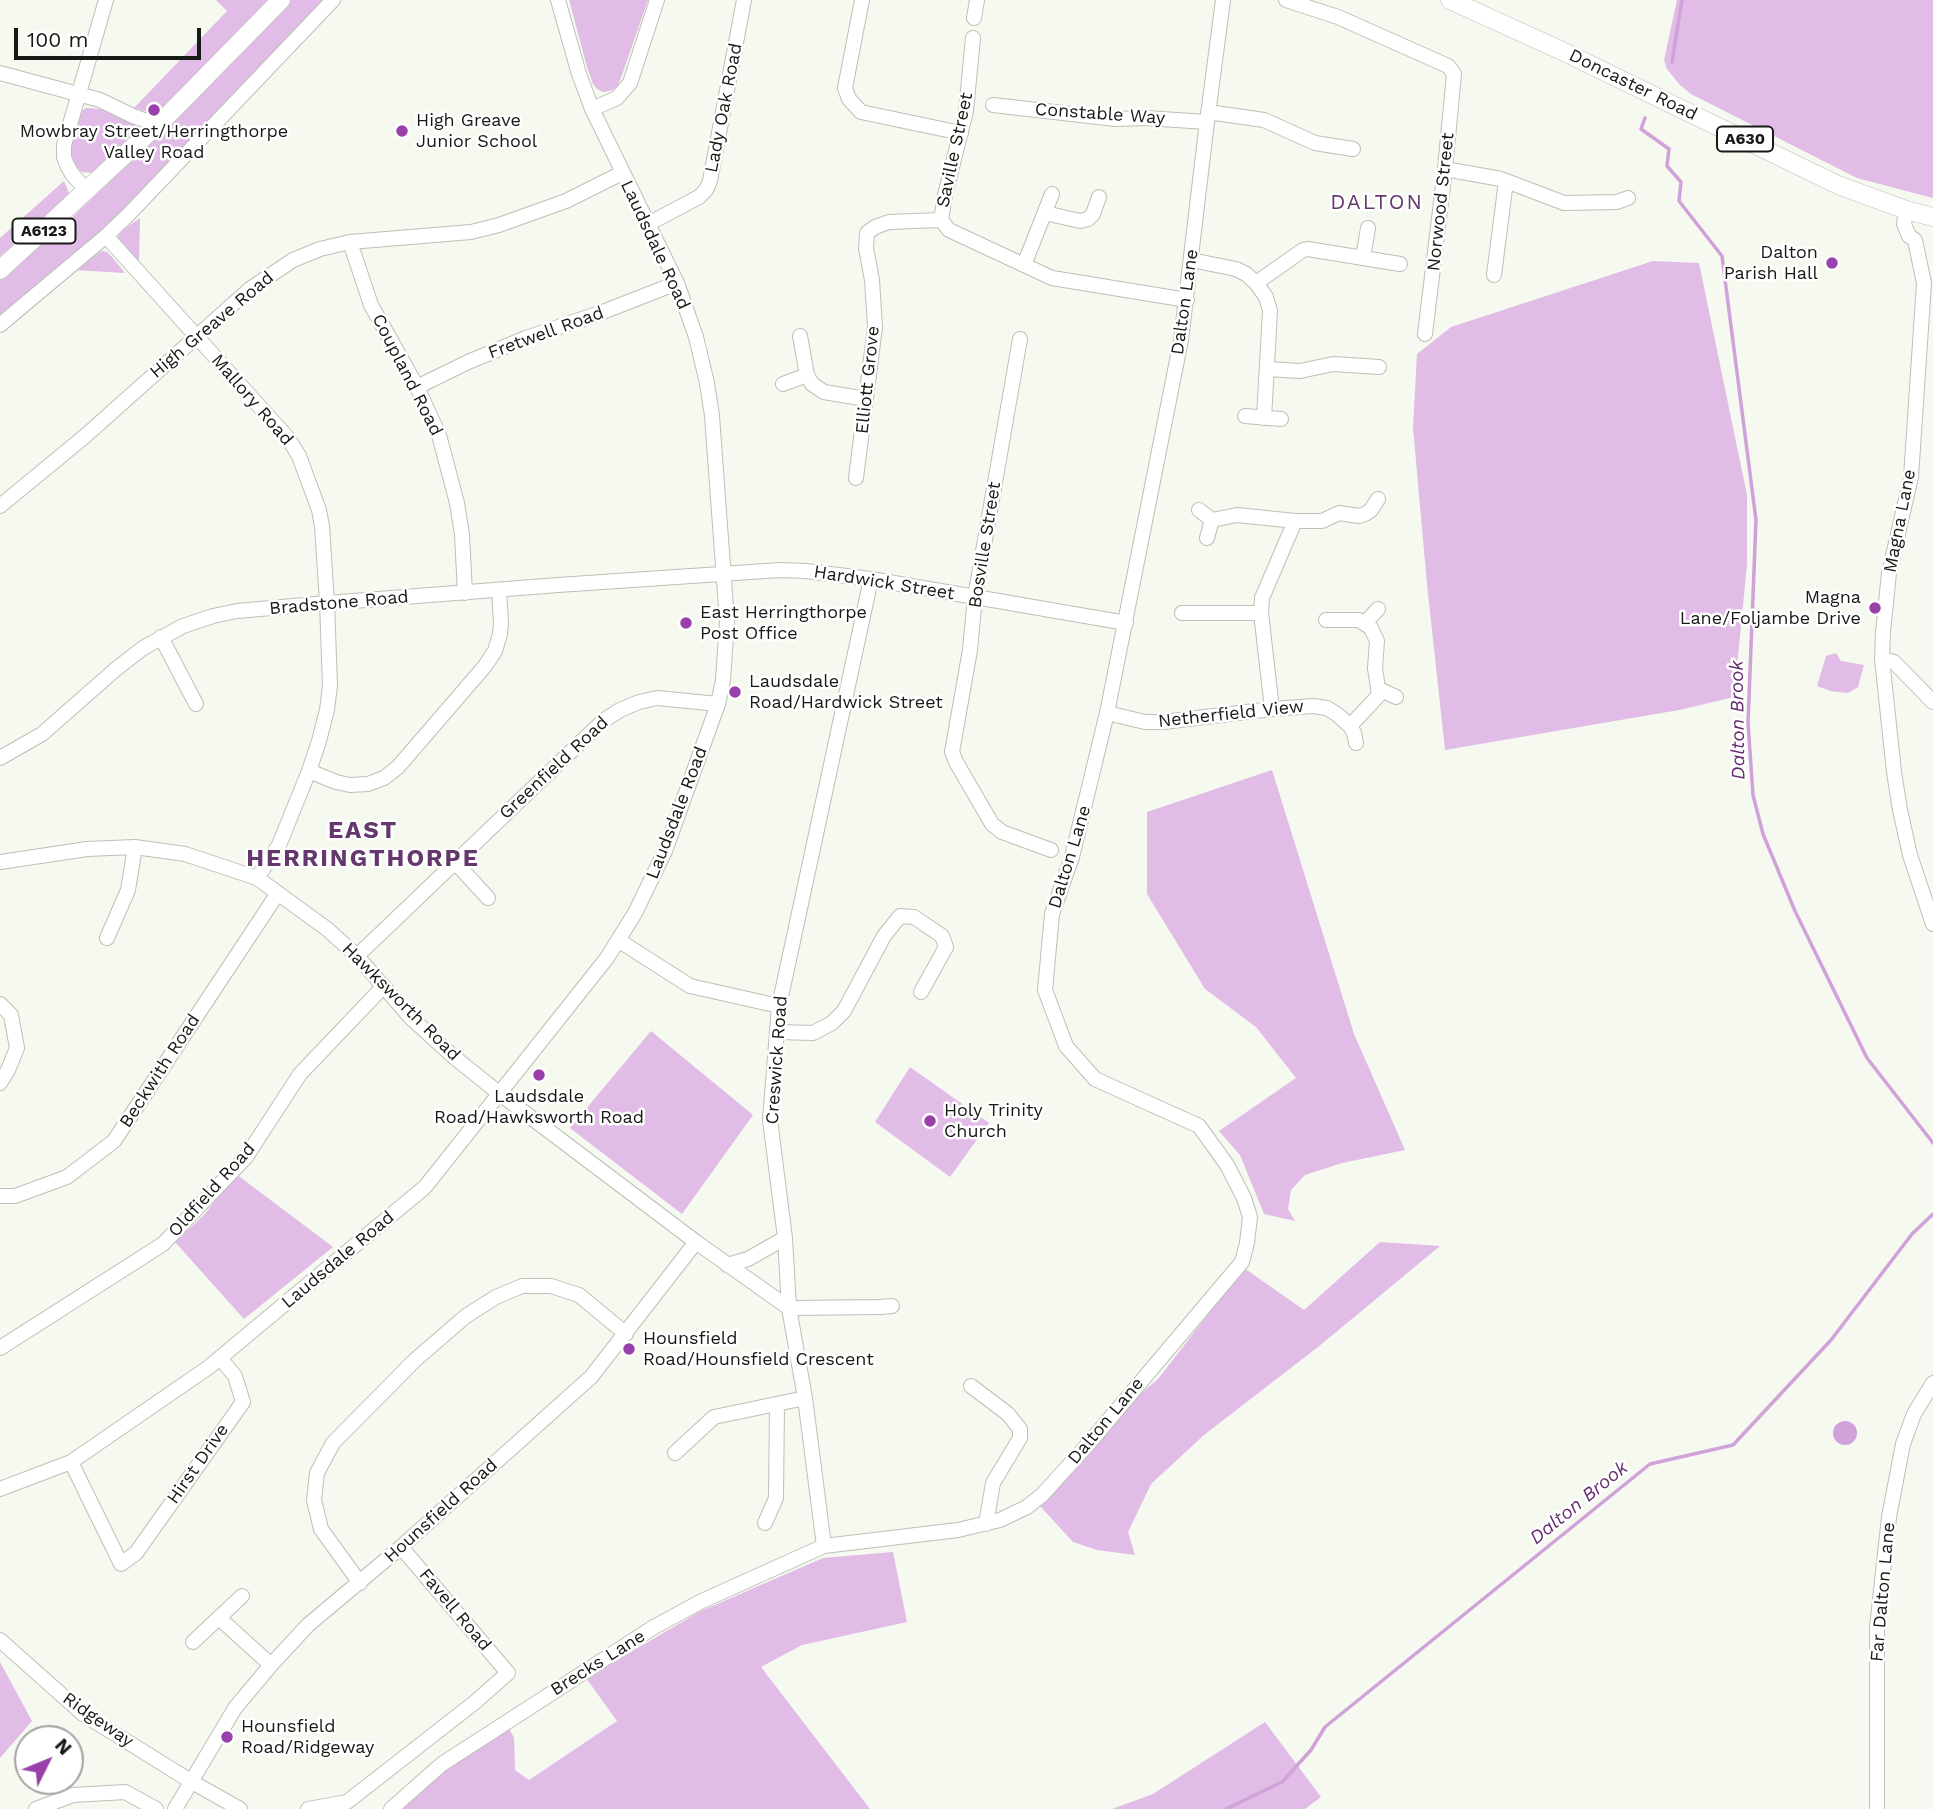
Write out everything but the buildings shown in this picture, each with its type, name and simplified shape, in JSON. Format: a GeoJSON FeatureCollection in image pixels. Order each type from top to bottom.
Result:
{"type":"FeatureCollection","features":[{"type":"Feature","properties":{"kind":"main road","name":"A6123"},"geometry":{"type":"LineString","coordinates":[[0,270],[158,125],[281,0]]}},
{"type":"Feature","properties":{"kind":"main road","name":"Doncaster Road"},"geometry":{"type":"LineString","coordinates":[[1450,0],[1587,62],[1838,186],[1906,211],[1929,216]]}},
{"type":"Feature","properties":{"kind":"street"},"geometry":{"type":"LineString","coordinates":[[87,191],[72,174],[64,157],[64,145],[106,0]]}},
{"type":"Feature","properties":{"kind":"street"},"geometry":{"type":"LineString","coordinates":[[0,325],[106,236],[333,0]]}},
{"type":"Feature","properties":{"kind":"street","name":"Laudsdale Road"},"geometry":{"type":"LineString","coordinates":[[0,1489],[71,1462],[220,1358],[425,1188],[607,958],[649,886],[665,851],[718,704],[723,680],[727,621],[712,416],[696,337],[677,283],[592,109],[558,0]]}},
{"type":"Feature","properties":{"kind":"street"},"geometry":{"type":"LineString","coordinates":[[592,109],[617,98],[630,83],[657,0]]}},
{"type":"Feature","properties":{"kind":"street","name":"Lady Oak Road"},"geometry":{"type":"LineString","coordinates":[[648,224],[699,197],[710,181],[744,0]]}},
{"type":"Feature","properties":{"kind":"street"},"geometry":{"type":"LineString","coordinates":[[862,0],[845,88],[849,99],[861,112],[961,133]]}},
{"type":"Feature","properties":{"kind":"street"},"geometry":{"type":"LineString","coordinates":[[974,18],[976,0]]}},
{"type":"Feature","properties":{"kind":"street","name":"Dalton Lane"},"geometry":{"type":"LineString","coordinates":[[824,1546],[958,1530],[1000,1520],[1027,1507],[1042,1495],[1090,1442],[1242,1262],[1250,1223],[1244,1198],[1227,1165],[1199,1126],[1095,1079],[1066,1046],[1045,990],[1052,914],[1072,857],[1107,712],[1181,340],[1223,0]]}},
{"type":"Feature","properties":{"kind":"street","name":"Norwood Street"},"geometry":{"type":"LineString","coordinates":[[1286,0],[1338,17],[1452,69],[1454,74],[1445,169],[1425,334]]}},
{"type":"Feature","properties":{"kind":"street","name":"Saville Street"},"geometry":{"type":"LineString","coordinates":[[941,220],[966,111],[973,38]]}},
{"type":"Feature","properties":{"kind":"street"},"geometry":{"type":"LineString","coordinates":[[0,73],[100,100],[158,125]]}},
{"type":"Feature","properties":{"kind":"street","name":"Constable Way"},"geometry":{"type":"LineString","coordinates":[[993,105],[1115,119],[1207,117],[1264,120],[1315,143],[1353,149]]}},
{"type":"Feature","properties":{"kind":"street"},"geometry":{"type":"LineString","coordinates":[[1445,169],[1506,181],[1564,203],[1620,205]]}},
{"type":"Feature","properties":{"kind":"street","name":"High Greave Road"},"geometry":{"type":"LineString","coordinates":[[0,506],[84,437],[250,289],[282,267],[320,249],[350,242],[471,232],[499,225],[566,201],[622,173]]}},
{"type":"Feature","properties":{"kind":"street"},"geometry":{"type":"LineString","coordinates":[[1494,275],[1506,181]]}},
{"type":"Feature","properties":{"kind":"street"},"geometry":{"type":"LineString","coordinates":[[1024,265],[1052,194]]}},
{"type":"Feature","properties":{"kind":"street"},"geometry":{"type":"LineString","coordinates":[[1045,213],[1080,221],[1088,219],[1093,214],[1099,197]]}},
{"type":"Feature","properties":{"kind":"street","name":"Magna Lane"},"geometry":{"type":"LineString","coordinates":[[1906,211],[1904,224],[1909,236],[1915,240],[1924,283],[1911,477],[1889,573],[1882,659],[1900,810],[1910,855],[1933,924]]}},
{"type":"Feature","properties":{"kind":"street"},"geometry":{"type":"LineString","coordinates":[[1915,240],[1919,225],[1929,216]]}},
{"type":"Feature","properties":{"kind":"street"},"geometry":{"type":"LineString","coordinates":[[941,220],[949,230],[1052,278],[1187,300]]}},
{"type":"Feature","properties":{"kind":"street","name":"Elliott Grove"},"geometry":{"type":"LineString","coordinates":[[856,478],[875,327],[872,280],[866,247],[867,233],[889,222],[941,220]]}},
{"type":"Feature","properties":{"kind":"street"},"geometry":{"type":"LineString","coordinates":[[1363,258],[1368,228]]}},
{"type":"Feature","properties":{"kind":"street","name":"Mallory Road"},"geometry":{"type":"LineString","coordinates":[[106,236],[288,438],[299,456],[313,490],[322,526],[330,685],[324,721],[309,771],[279,845],[257,878]]}},
{"type":"Feature","properties":{"kind":"street","name":"Coupland Road"},"geometry":{"type":"LineString","coordinates":[[350,242],[371,305],[417,387],[439,435],[457,503],[465,593]]}},
{"type":"Feature","properties":{"kind":"street"},"geometry":{"type":"LineString","coordinates":[[1256,283],[1303,250],[1314,249],[1400,264]]}},
{"type":"Feature","properties":{"kind":"street"},"geometry":{"type":"LineString","coordinates":[[1191,260],[1236,269],[1256,283],[1266,297],[1270,311],[1264,418]]}},
{"type":"Feature","properties":{"kind":"street","name":"Fretwell Road"},"geometry":{"type":"LineString","coordinates":[[417,387],[526,338],[677,283]]}},
{"type":"Feature","properties":{"kind":"street"},"geometry":{"type":"LineString","coordinates":[[800,336],[807,375],[812,384],[824,392],[866,400]]}},
{"type":"Feature","properties":{"kind":"street","name":"Bosville Street"},"geometry":{"type":"LineString","coordinates":[[1020,339],[975,597],[970,650],[952,752],[992,824],[1002,832],[1046,848],[1046,831]]}},
{"type":"Feature","properties":{"kind":"street"},"geometry":{"type":"LineString","coordinates":[[1268,369],[1300,371],[1333,364],[1379,367]]}},
{"type":"Feature","properties":{"kind":"street"},"geometry":{"type":"LineString","coordinates":[[783,384],[807,375]]}},
{"type":"Feature","properties":{"kind":"street"},"geometry":{"type":"LineString","coordinates":[[1245,416],[1281,419]]}},
{"type":"Feature","properties":{"kind":"street"},"geometry":{"type":"LineString","coordinates":[[1199,510],[1212,520],[1237,515],[1322,521],[1339,513],[1359,516],[1371,510],[1378,499]]}},
{"type":"Feature","properties":{"kind":"street"},"geometry":{"type":"LineString","coordinates":[[1207,538],[1212,520]]}},
{"type":"Feature","properties":{"kind":"street"},"geometry":{"type":"LineString","coordinates":[[1272,709],[1261,612],[1262,598],[1294,521]]}},
{"type":"Feature","properties":{"kind":"street","name":"Hardwick Street"},"geometry":{"type":"LineString","coordinates":[[723,575],[806,570],[1126,623]]}},
{"type":"Feature","properties":{"kind":"street","name":"Bradstone Road"},"geometry":{"type":"LineString","coordinates":[[0,758],[42,734],[116,669],[161,637],[183,626],[225,614],[327,603],[723,575]]}},
{"type":"Feature","properties":{"kind":"street","name":"Creswick Road"},"geometry":{"type":"LineString","coordinates":[[824,1546],[805,1398],[789,1308],[785,1238],[770,1120],[779,1006],[871,579]]}},
{"type":"Feature","properties":{"kind":"street"},"geometry":{"type":"LineString","coordinates":[[309,771],[350,785],[368,784],[384,778],[398,767],[485,666],[495,650],[501,623],[499,590]]}},
{"type":"Feature","properties":{"kind":"street"},"geometry":{"type":"LineString","coordinates":[[1365,623],[1378,609]]}},
{"type":"Feature","properties":{"kind":"street"},"geometry":{"type":"LineString","coordinates":[[1182,613],[1261,612]]}},
{"type":"Feature","properties":{"kind":"street"},"geometry":{"type":"LineString","coordinates":[[1326,620],[1352,619],[1365,623],[1377,640],[1375,668],[1379,689],[1377,698],[1350,726],[1356,743]]}},
{"type":"Feature","properties":{"kind":"street"},"geometry":{"type":"LineString","coordinates":[[161,637],[195,704]]}},
{"type":"Feature","properties":{"kind":"street"},"geometry":{"type":"LineString","coordinates":[[1882,659],[1894,663],[1933,702]]}},
{"type":"Feature","properties":{"kind":"street"},"geometry":{"type":"LineString","coordinates":[[1379,689],[1396,696]]}},
{"type":"Feature","properties":{"kind":"street","name":"Greenfield Road"},"geometry":{"type":"LineString","coordinates":[[357,956],[603,721],[620,710],[657,698],[718,704]]}},
{"type":"Feature","properties":{"kind":"street","name":"Netherfield View"},"geometry":{"type":"LineString","coordinates":[[1107,712],[1145,722],[1163,722],[1313,706],[1327,708],[1350,726]]}},
{"type":"Feature","properties":{"kind":"street"},"geometry":{"type":"LineString","coordinates":[[107,938],[128,890],[135,847]]}},
{"type":"Feature","properties":{"kind":"street","name":"Hawksworth Road"},"geometry":{"type":"LineString","coordinates":[[0,862],[87,849],[135,847],[185,854],[257,878],[327,929],[357,956],[410,1017],[500,1094],[727,1265],[789,1308]]}},
{"type":"Feature","properties":{"kind":"street"},"geometry":{"type":"LineString","coordinates":[[455,862],[488,898]]}},
{"type":"Feature","properties":{"kind":"street","name":"Beckwith Road"},"geometry":{"type":"LineString","coordinates":[[0,1196],[15,1196],[67,1177],[114,1141],[278,893]]}},
{"type":"Feature","properties":{"kind":"street"},"geometry":{"type":"LineString","coordinates":[[778,1032],[813,1033],[832,1023],[844,1011],[884,936],[900,916],[914,917],[942,936],[946,947],[921,992]]}},
{"type":"Feature","properties":{"kind":"street"},"geometry":{"type":"LineString","coordinates":[[618,940],[690,986],[779,1006]]}},
{"type":"Feature","properties":{"kind":"street","name":"Oldfield Road"},"geometry":{"type":"LineString","coordinates":[[0,1348],[163,1244],[246,1157],[300,1074],[383,987]]}},
{"type":"Feature","properties":{"kind":"street"},"geometry":{"type":"LineString","coordinates":[[0,1004],[11,1014],[17,1048],[0,1083]]}},
{"type":"Feature","properties":{"kind":"street"},"geometry":{"type":"LineString","coordinates":[[727,1265],[748,1259],[785,1238]]}},
{"type":"Feature","properties":{"kind":"street","name":"Hounsfield Road"},"geometry":{"type":"LineString","coordinates":[[176,1809],[235,1709],[271,1665],[308,1625],[360,1583],[591,1377],[696,1242]]}},
{"type":"Feature","properties":{"kind":"street"},"geometry":{"type":"LineString","coordinates":[[360,1583],[321,1528],[314,1500],[317,1474],[333,1443],[415,1360],[466,1316],[496,1297],[522,1286],[551,1286],[579,1295],[626,1334]]}},
{"type":"Feature","properties":{"kind":"street"},"geometry":{"type":"LineString","coordinates":[[789,1308],[892,1306]]}},
{"type":"Feature","properties":{"kind":"street","name":"Hirst Drive"},"geometry":{"type":"LineString","coordinates":[[71,1462],[121,1564],[136,1553],[243,1402],[235,1377],[220,1358]]}},
{"type":"Feature","properties":{"kind":"street","name":"Far Dalton Lane"},"geometry":{"type":"LineString","coordinates":[[1877,1809],[1877,1627],[1889,1517],[1903,1444],[1914,1414],[1933,1383]]}},
{"type":"Feature","properties":{"kind":"street"},"geometry":{"type":"LineString","coordinates":[[971,1386],[1008,1414],[1020,1429],[1020,1438],[993,1483],[986,1524]]}},
{"type":"Feature","properties":{"kind":"street"},"geometry":{"type":"LineString","coordinates":[[675,1453],[714,1416],[805,1398]]}},
{"type":"Feature","properties":{"kind":"street"},"geometry":{"type":"LineString","coordinates":[[765,1522],[776,1498],[776,1404]]}},
{"type":"Feature","properties":{"kind":"street","name":"Brecks Lane"},"geometry":{"type":"LineString","coordinates":[[391,1809],[442,1764],[654,1627],[702,1601],[824,1546]]}},
{"type":"Feature","properties":{"kind":"street","name":"Favell Road"},"geometry":{"type":"LineString","coordinates":[[309,1809],[347,1802],[474,1703],[508,1673],[401,1547]]}},
{"type":"Feature","properties":{"kind":"street"},"geometry":{"type":"LineString","coordinates":[[193,1642],[242,1597]]}},
{"type":"Feature","properties":{"kind":"street"},"geometry":{"type":"LineString","coordinates":[[219,1618],[271,1665]]}},
{"type":"Feature","properties":{"kind":"street","name":"Ridgeway"},"geometry":{"type":"LineString","coordinates":[[0,1640],[83,1714],[240,1809]]}},
{"type":"Feature","properties":{"kind":"street"},"geometry":{"type":"LineString","coordinates":[[36,1809],[73,1795],[125,1792],[156,1809]]}},
{"type":"Feature","properties":{"kind":"shaded area"},"geometry":{"type":"Polygon","coordinates":[[[216,0],[268,0],[166,105],[157,111],[148,112],[134,108],[227,11],[216,0]]]}},
{"type":"Feature","properties":{"kind":"shaded area"},"geometry":{"type":"Polygon","coordinates":[[[289,0],[324,0],[115,219],[0,316],[0,279],[62,227],[134,158],[289,0]]]}},
{"type":"Feature","properties":{"kind":"shaded area"},"geometry":{"type":"Polygon","coordinates":[[[569,0],[648,0],[617,87],[610,91],[603,92],[593,84],[569,0]]]}},
{"type":"Feature","properties":{"kind":"shaded area"},"geometry":{"type":"Polygon","coordinates":[[[1677,0],[1933,0],[1933,198],[1857,178],[1691,94],[1667,69],[1664,60],[1677,0]]]}},
{"type":"Feature","properties":{"kind":"shaded area"},"geometry":{"type":"Polygon","coordinates":[[[86,108],[101,109],[143,127],[92,173],[82,172],[74,165],[71,156],[71,144],[80,112],[86,108]]]}},
{"type":"Feature","properties":{"kind":"shaded area"},"geometry":{"type":"Polygon","coordinates":[[[64,181],[69,193],[67,198],[0,257],[0,238],[64,181]]]}},
{"type":"Feature","properties":{"kind":"shaded area"},"geometry":{"type":"Polygon","coordinates":[[[140,218],[139,262],[118,238],[120,232],[140,218]]]}},
{"type":"Feature","properties":{"kind":"shaded area"},"geometry":{"type":"Polygon","coordinates":[[[102,251],[107,252],[125,273],[74,270],[102,251]]]}},
{"type":"Feature","properties":{"kind":"shaded area"},"geometry":{"type":"Polygon","coordinates":[[[1653,261],[1699,263],[1747,495],[1747,564],[1734,697],[1679,710],[1445,750],[1413,427],[1417,354],[1451,327],[1653,261]]]}},
{"type":"Feature","properties":{"kind":"shaded area"},"geometry":{"type":"Polygon","coordinates":[[[1836,653],[1841,661],[1864,665],[1858,687],[1848,693],[1817,686],[1826,656],[1836,653]]]}},
{"type":"Feature","properties":{"kind":"shaded area"},"geometry":{"type":"Polygon","coordinates":[[[1272,770],[1354,1034],[1405,1150],[1342,1163],[1305,1175],[1291,1190],[1288,1209],[1295,1221],[1264,1214],[1240,1155],[1219,1131],[1296,1078],[1256,1027],[1205,989],[1147,894],[1147,812],[1272,770]]]}},
{"type":"Feature","properties":{"kind":"shaded area"},"geometry":{"type":"Polygon","coordinates":[[[651,1031],[753,1115],[682,1214],[570,1128],[651,1031]]]}},
{"type":"Feature","properties":{"kind":"shaded area"},"geometry":{"type":"Polygon","coordinates":[[[910,1067],[989,1123],[950,1177],[875,1122],[910,1067]]]}},
{"type":"Feature","properties":{"kind":"shaded area"},"geometry":{"type":"Polygon","coordinates":[[[236,1174],[333,1247],[244,1319],[175,1242],[205,1214],[236,1174]]]}},
{"type":"Feature","properties":{"kind":"shaded area"},"geometry":{"type":"Polygon","coordinates":[[[1380,1242],[1440,1246],[1318,1347],[1204,1435],[1151,1484],[1128,1532],[1135,1555],[1097,1550],[1073,1542],[1039,1505],[1138,1396],[1158,1379],[1244,1268],[1304,1310],[1380,1242]]]}},
{"type":"Feature","properties":{"kind":"shaded area"},"geometry":{"type":"Polygon","coordinates":[[[1845,1421],[1854,1424],[1857,1433],[1854,1442],[1845,1445],[1836,1442],[1833,1433],[1836,1424],[1845,1421]]]}},
{"type":"Feature","properties":{"kind":"shaded area"},"geometry":{"type":"Polygon","coordinates":[[[893,1552],[907,1622],[802,1645],[761,1667],[870,1809],[400,1809],[449,1766],[503,1727],[510,1730],[514,1738],[515,1770],[529,1780],[617,1721],[586,1678],[701,1611],[823,1558],[893,1552]]]}},
{"type":"Feature","properties":{"kind":"shaded area"},"geometry":{"type":"Polygon","coordinates":[[[0,1662],[32,1721],[29,1725],[14,1725],[14,1742],[0,1758],[0,1662]]]}},
{"type":"Feature","properties":{"kind":"shaded area"},"geometry":{"type":"Polygon","coordinates":[[[1265,1722],[1321,1797],[1305,1809],[1112,1809],[1153,1794],[1265,1722]]]}},
{"type":"Feature","properties":{"kind":"waterway","name":"Dalton Brook"},"geometry":{"type":"LineString","coordinates":[[1672,62],[1682,0]]}},
{"type":"Feature","properties":{"kind":"waterway","name":"Dalton Brook"},"geometry":{"type":"LineString","coordinates":[[1645,118],[1641,129],[1669,149],[1667,166],[1681,182],[1679,201],[1722,256],[1756,520],[1748,723],[1753,795],[1763,834],[1795,911],[1867,1058],[1933,1143]]}},
{"type":"Feature","properties":{"kind":"waterway","name":"Dalton Brook"},"geometry":{"type":"LineString","coordinates":[[1226,1809],[1282,1782],[1311,1750],[1325,1727],[1650,1464],[1733,1445],[1831,1340],[1912,1234],[1933,1214]]}},
{"type":"Feature","properties":{"kind":"place","name":"Mowbray Street/Herringthorpe Valley Road"},"geometry":{"type":"Point","coordinates":[154,110]}},
{"type":"Feature","properties":{"kind":"place","name":"High Greave Junior School"},"geometry":{"type":"Point","coordinates":[402,131]}},
{"type":"Feature","properties":{"kind":"place","name":"Dalton Parish Hall"},"geometry":{"type":"Point","coordinates":[1832,263]}},
{"type":"Feature","properties":{"kind":"place","name":"Magna Lane/Foljambe Drive"},"geometry":{"type":"Point","coordinates":[1875,608]}},
{"type":"Feature","properties":{"kind":"place","name":"East Herringthorpe Post Office"},"geometry":{"type":"Point","coordinates":[686,623]}},
{"type":"Feature","properties":{"kind":"place","name":"Laudsdale Road/Hardwick Street"},"geometry":{"type":"Point","coordinates":[735,692]}},
{"type":"Feature","properties":{"kind":"place","name":"Laudsdale Road/Hawksworth Road"},"geometry":{"type":"Point","coordinates":[539,1075]}},
{"type":"Feature","properties":{"kind":"place","name":"Holy Trinity Church"},"geometry":{"type":"Point","coordinates":[930,1121]}},
{"type":"Feature","properties":{"kind":"place","name":"Hounsfield Road/Hounsfield Crescent"},"geometry":{"type":"Point","coordinates":[629,1349]}},
{"type":"Feature","properties":{"kind":"place","name":"Hounsfield Road/Ridgeway"},"geometry":{"type":"Point","coordinates":[227,1737]}},
{"type":"Feature","properties":{"kind":"district","name":"DALTON"},"geometry":{"type":"Point","coordinates":[1377,203]}},
{"type":"Feature","properties":{"kind":"district","name":"EAST HERRINGTHORPE"},"geometry":{"type":"Point","coordinates":[363,845]}}]}
